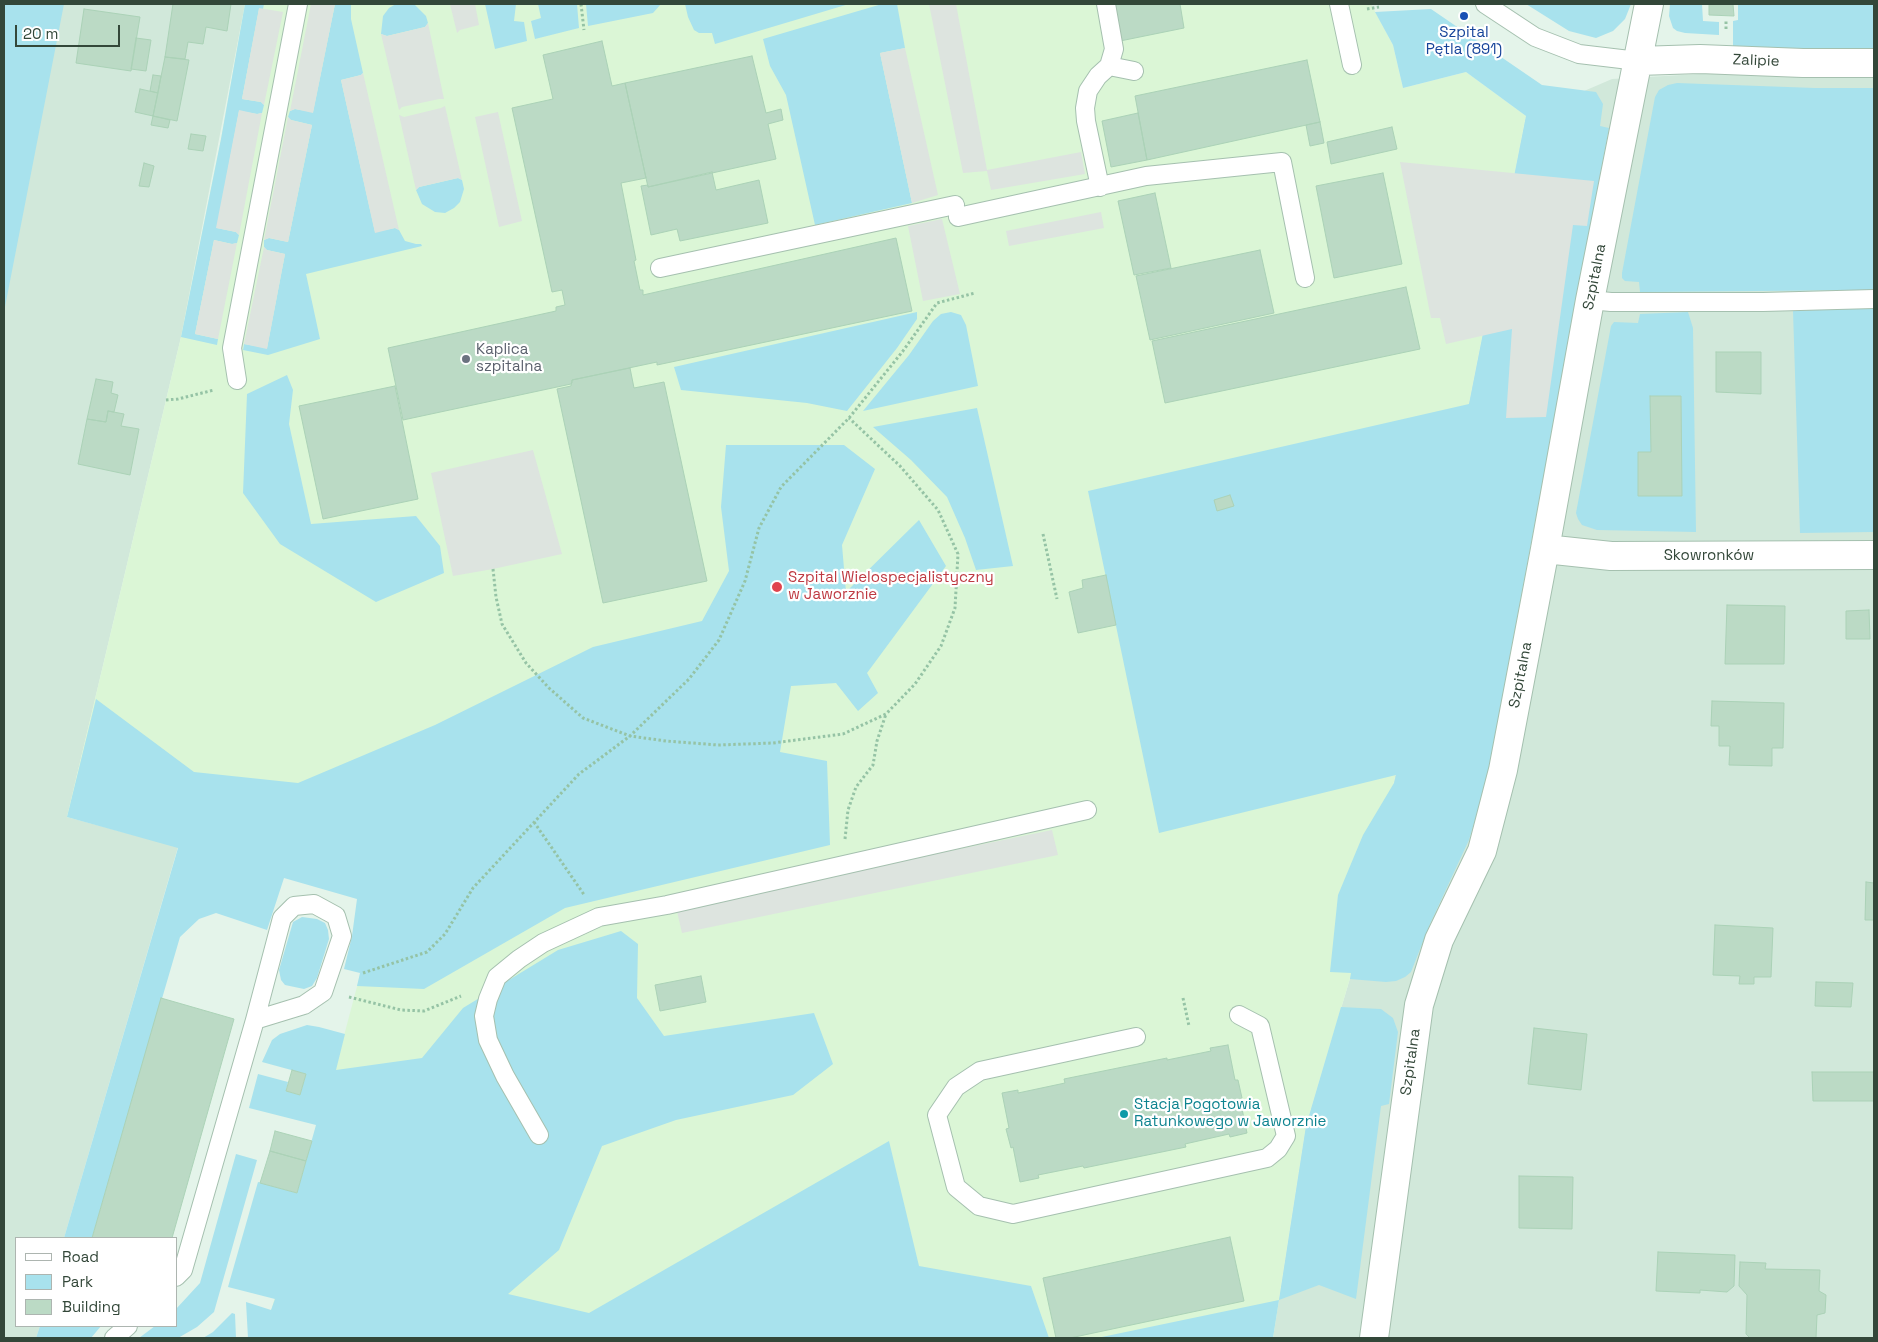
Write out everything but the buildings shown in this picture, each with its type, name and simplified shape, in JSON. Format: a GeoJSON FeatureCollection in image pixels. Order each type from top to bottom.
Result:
{"type":"FeatureCollection","features":[{"type":"Feature","properties":{"kind":"street","name":"Szpitalna"},"geometry":{"type":"LineString","coordinates":[[1374,1338],[1419,1005],[1439,940],[1482,851],[1503,770],[1590,300],[1649,4]]}},
{"type":"Feature","properties":{"kind":"street","name":"Zalipie"},"geometry":{"type":"LineString","coordinates":[[1638,61],[1700,59],[1804,63],[1874,63]]}},
{"type":"Feature","properties":{"kind":"street","name":"Skowronków"},"geometry":{"type":"LineString","coordinates":[[1545,549],[1611,556],[1874,555]]}},
{"type":"Feature","properties":{"kind":"lane"},"geometry":{"type":"LineString","coordinates":[[237,380],[232,348],[298,4]]}},
{"type":"Feature","properties":{"kind":"lane"},"geometry":{"type":"LineString","coordinates":[[1100,187],[1085,108],[1088,91],[1098,76],[1109,66],[1114,49],[1106,4]]}},
{"type":"Feature","properties":{"kind":"lane"},"geometry":{"type":"LineString","coordinates":[[1339,4],[1352,65]]}},
{"type":"Feature","properties":{"kind":"lane"},"geometry":{"type":"LineString","coordinates":[[1485,4],[1535,37],[1552,44],[1579,54],[1638,61]]}},
{"type":"Feature","properties":{"kind":"lane"},"geometry":{"type":"LineString","coordinates":[[1109,66],[1134,71]]}},
{"type":"Feature","properties":{"kind":"lane"},"geometry":{"type":"LineString","coordinates":[[660,268],[957,211],[1100,187],[1146,176],[1282,162],[1306,278]]}},
{"type":"Feature","properties":{"kind":"lane"},"geometry":{"type":"LineString","coordinates":[[1590,300],[1611,302],[1763,302],[1874,299]]}},
{"type":"Feature","properties":{"kind":"lane"},"geometry":{"type":"LineString","coordinates":[[539,1135],[505,1076],[488,1040],[484,1016],[488,998],[497,977],[543,943],[599,917],[667,905],[1087,810]]}},
{"type":"Feature","properties":{"kind":"lane"},"geometry":{"type":"LineString","coordinates":[[178,1275],[183,1270],[255,1020],[282,918],[294,906],[314,904],[336,916],[342,936],[323,992],[304,1005],[255,1020]]}},
{"type":"Feature","properties":{"kind":"lane"},"geometry":{"type":"LineString","coordinates":[[1136,1037],[980,1071],[956,1086],[937,1115],[956,1187],[979,1206],[1013,1214],[1267,1158],[1278,1149],[1286,1136],[1260,1026],[1239,1015]]}},
{"type":"Feature","properties":{"kind":"lane"},"geometry":{"type":"LineString","coordinates":[[114,1338],[127,1327]]}},
{"type":"Feature","properties":{"kind":"path"},"geometry":{"type":"LineString","coordinates":[[581,4],[584,30]]}},
{"type":"Feature","properties":{"kind":"path"},"geometry":{"type":"LineString","coordinates":[[363,973],[427,952],[445,934],[473,888],[579,774],[630,736],[689,679],[718,640],[745,581],[759,528],[781,487],[849,418],[903,351],[937,303],[975,294]]}},
{"type":"Feature","properties":{"kind":"path"},"geometry":{"type":"LineString","coordinates":[[166,400],[178,399],[218,389],[237,380]]}},
{"type":"Feature","properties":{"kind":"path"},"geometry":{"type":"LineString","coordinates":[[493,569],[502,624],[526,663],[549,688],[583,718],[630,736],[666,742],[718,745],[773,743],[843,734],[886,714],[915,684],[941,646],[954,608],[958,554],[938,510],[900,466],[849,418]]}},
{"type":"Feature","properties":{"kind":"path"},"geometry":{"type":"LineString","coordinates":[[1043,534],[1057,599]]}},
{"type":"Feature","properties":{"kind":"path"},"geometry":{"type":"LineString","coordinates":[[846,864],[844,833],[848,810],[856,787],[873,765],[877,741],[886,714]]}},
{"type":"Feature","properties":{"kind":"path"},"geometry":{"type":"LineString","coordinates":[[534,822],[599,917]]}},
{"type":"Feature","properties":{"kind":"path"},"geometry":{"type":"LineString","coordinates":[[323,992],[401,1010],[424,1011],[455,1000],[497,977]]}},
{"type":"Feature","properties":{"kind":"path"},"geometry":{"type":"LineString","coordinates":[[1183,998],[1189,1026]]}},
{"type":"Feature","properties":{"kind":"shaded area"},"geometry":{"type":"Polygon","coordinates":[[[4,4],[245,4],[181,337],[67,817],[178,847],[64,1237],[15,1237],[15,1327],[40,1327],[36,1338],[4,1338],[4,4]]]}},
{"type":"Feature","properties":{"kind":"shaded area","name":"Szpital Wielospecjalistyczny w Jaworznie"},"geometry":{"type":"Polygon","coordinates":[[[245,4],[1371,4],[1393,45],[1403,88],[1466,72],[1526,116],[1365,928],[1306,1126],[1273,1338],[264,1338],[382,892],[67,817],[181,337],[221,139],[245,4]]]}},
{"type":"Feature","properties":{"kind":"shaded area"},"geometry":{"type":"Polygon","coordinates":[[[311,4],[335,4],[313,113],[295,109],[290,111],[311,4]]]}},
{"type":"Feature","properties":{"kind":"shaded area"},"geometry":{"type":"Polygon","coordinates":[[[450,4],[475,4],[479,25],[460,30],[457,33],[450,4]]]}},
{"type":"Feature","properties":{"kind":"shaded area"},"geometry":{"type":"Polygon","coordinates":[[[929,4],[956,4],[987,170],[1081,152],[1085,174],[991,190],[987,171],[963,173],[929,4]]]}},
{"type":"Feature","properties":{"kind":"shaded area"},"geometry":{"type":"Polygon","coordinates":[[[259,8],[283,12],[264,105],[261,102],[242,99],[259,8]]]}},
{"type":"Feature","properties":{"kind":"shaded area"},"geometry":{"type":"Polygon","coordinates":[[[428,23],[444,99],[402,107],[399,110],[381,34],[387,36],[425,27],[428,23]]]}},
{"type":"Feature","properties":{"kind":"shaded area"},"geometry":{"type":"Polygon","coordinates":[[[1874,38],[1874,1338],[1273,1338],[1306,1126],[1365,928],[1526,116],[1612,79],[1734,72],[1874,38]]]}},
{"type":"Feature","properties":{"kind":"shaded area"},"geometry":{"type":"Polygon","coordinates":[[[905,48],[938,195],[912,203],[880,53],[905,48]]]}},
{"type":"Feature","properties":{"kind":"shaded area"},"geometry":{"type":"Polygon","coordinates":[[[363,73],[399,230],[395,228],[375,233],[341,80],[363,73]]]}},
{"type":"Feature","properties":{"kind":"shaded area"},"geometry":{"type":"Polygon","coordinates":[[[445,106],[462,180],[458,178],[419,187],[416,190],[399,115],[404,117],[445,106]]]}},
{"type":"Feature","properties":{"kind":"shaded area"},"geometry":{"type":"Polygon","coordinates":[[[239,110],[257,114],[262,113],[239,235],[236,232],[216,228],[239,110]]]}},
{"type":"Feature","properties":{"kind":"shaded area"},"geometry":{"type":"Polygon","coordinates":[[[498,112],[522,221],[499,227],[475,117],[498,112]]]}},
{"type":"Feature","properties":{"kind":"shaded area"},"geometry":{"type":"Polygon","coordinates":[[[288,117],[291,120],[312,125],[288,242],[269,238],[264,240],[288,117]]]}},
{"type":"Feature","properties":{"kind":"shaded area"},"geometry":{"type":"Polygon","coordinates":[[[1400,162],[1594,181],[1587,226],[1573,225],[1546,417],[1506,418],[1512,329],[1446,344],[1440,318],[1431,318],[1400,162]]]}},
{"type":"Feature","properties":{"kind":"shaded area"},"geometry":{"type":"Polygon","coordinates":[[[1101,212],[1104,228],[1009,246],[1006,231],[1101,212]]]}},
{"type":"Feature","properties":{"kind":"shaded area"},"geometry":{"type":"Polygon","coordinates":[[[942,219],[960,294],[923,301],[908,226],[942,219]]]}},
{"type":"Feature","properties":{"kind":"shaded area"},"geometry":{"type":"Polygon","coordinates":[[[214,240],[232,244],[237,243],[218,339],[195,334],[214,240]]]}},
{"type":"Feature","properties":{"kind":"shaded area"},"geometry":{"type":"Polygon","coordinates":[[[264,247],[267,250],[285,254],[267,349],[244,344],[264,247]]]}},
{"type":"Feature","properties":{"kind":"shaded area"},"geometry":{"type":"Polygon","coordinates":[[[533,450],[562,554],[453,576],[431,473],[533,450]]]}},
{"type":"Feature","properties":{"kind":"shaded area"},"geometry":{"type":"Polygon","coordinates":[[[1052,830],[1058,855],[682,933],[676,907],[1052,830]]]}},
{"type":"Feature","properties":{"kind":"green space"},"geometry":{"type":"Polygon","coordinates":[[[4,4],[64,4],[4,312],[4,4]]]}},
{"type":"Feature","properties":{"kind":"green space"},"geometry":{"type":"Polygon","coordinates":[[[245,4],[264,4],[263,9],[259,9],[242,99],[261,102],[264,105],[262,113],[239,111],[217,228],[236,232],[239,235],[237,243],[232,244],[214,240],[195,334],[218,339],[217,345],[181,337],[221,139],[245,4]]]}},
{"type":"Feature","properties":{"kind":"green space"},"geometry":{"type":"Polygon","coordinates":[[[335,4],[351,4],[351,19],[363,73],[341,80],[375,232],[395,228],[399,230],[405,241],[421,244],[422,246],[306,274],[320,339],[268,355],[243,350],[244,344],[267,348],[285,254],[267,250],[264,247],[264,240],[269,238],[288,242],[312,125],[291,120],[288,117],[290,111],[295,109],[313,112],[335,4]]]}},
{"type":"Feature","properties":{"kind":"green space"},"geometry":{"type":"Polygon","coordinates":[[[396,4],[415,5],[426,16],[428,23],[425,27],[387,36],[381,34],[383,16],[389,8],[396,4]]]}},
{"type":"Feature","properties":{"kind":"green space"},"geometry":{"type":"Polygon","coordinates":[[[485,4],[516,4],[514,21],[524,22],[527,41],[495,49],[485,4]]]}},
{"type":"Feature","properties":{"kind":"green space"},"geometry":{"type":"Polygon","coordinates":[[[538,4],[577,4],[579,28],[535,39],[531,21],[541,18],[538,4]]]}},
{"type":"Feature","properties":{"kind":"green space"},"geometry":{"type":"Polygon","coordinates":[[[586,4],[661,4],[653,13],[588,26],[586,4]]]}},
{"type":"Feature","properties":{"kind":"green space"},"geometry":{"type":"Polygon","coordinates":[[[685,4],[849,4],[715,44],[712,33],[699,33],[694,30],[685,4]]]}},
{"type":"Feature","properties":{"kind":"green space"},"geometry":{"type":"Polygon","coordinates":[[[882,4],[897,4],[905,48],[880,53],[912,203],[815,225],[786,95],[770,66],[763,39],[882,4]]]}},
{"type":"Feature","properties":{"kind":"green space"},"geometry":{"type":"Polygon","coordinates":[[[1526,4],[1631,4],[1625,19],[1613,31],[1596,38],[1569,31],[1526,4]]]}},
{"type":"Feature","properties":{"kind":"green space"},"geometry":{"type":"Polygon","coordinates":[[[1670,4],[1702,4],[1703,21],[1719,22],[1719,35],[1677,31],[1673,28],[1669,16],[1670,4]]]}},
{"type":"Feature","properties":{"kind":"green space"},"geometry":{"type":"Polygon","coordinates":[[[1738,4],[1874,4],[1874,50],[1803,50],[1733,47],[1733,21],[1738,20],[1738,4]]]}},
{"type":"Feature","properties":{"kind":"green space"},"geometry":{"type":"Polygon","coordinates":[[[1431,9],[1542,85],[1596,92],[1603,104],[1600,126],[1609,128],[1504,687],[1492,763],[1469,840],[1430,924],[1411,972],[1396,981],[1386,982],[1350,979],[1351,973],[1330,972],[1338,895],[1363,835],[1394,783],[1396,775],[1159,833],[1088,491],[1469,404],[1526,116],[1466,72],[1403,88],[1393,45],[1375,12],[1431,9]]]}},
{"type":"Feature","properties":{"kind":"green space"},"geometry":{"type":"Polygon","coordinates":[[[1677,83],[1874,88],[1874,290],[1640,292],[1639,282],[1625,281],[1622,278],[1655,97],[1659,90],[1677,83]]]}},
{"type":"Feature","properties":{"kind":"green space"},"geometry":{"type":"Polygon","coordinates":[[[458,178],[462,180],[464,189],[460,202],[454,208],[445,213],[435,212],[422,204],[416,190],[419,187],[458,178]]]}},
{"type":"Feature","properties":{"kind":"green space"},"geometry":{"type":"Polygon","coordinates":[[[1874,307],[1874,532],[1800,533],[1793,311],[1874,307]]]}},
{"type":"Feature","properties":{"kind":"green space"},"geometry":{"type":"Polygon","coordinates":[[[917,312],[917,319],[897,348],[847,411],[807,403],[681,390],[674,367],[917,312]]]}},
{"type":"Feature","properties":{"kind":"green space"},"geometry":{"type":"Polygon","coordinates":[[[951,312],[961,315],[966,325],[978,386],[863,411],[909,355],[933,321],[941,314],[951,312]]]}},
{"type":"Feature","properties":{"kind":"green space"},"geometry":{"type":"Polygon","coordinates":[[[1688,312],[1693,328],[1696,532],[1597,530],[1582,525],[1576,513],[1611,326],[1614,322],[1638,323],[1640,314],[1688,312]]]}},
{"type":"Feature","properties":{"kind":"green space"},"geometry":{"type":"Polygon","coordinates":[[[287,375],[293,390],[289,424],[311,524],[416,516],[440,546],[444,573],[376,602],[280,544],[243,493],[247,394],[287,375]]]}},
{"type":"Feature","properties":{"kind":"green space"},"geometry":{"type":"Polygon","coordinates":[[[977,408],[1013,566],[976,570],[965,538],[947,497],[911,460],[873,427],[977,408]]]}},
{"type":"Feature","properties":{"kind":"green space"},"geometry":{"type":"Polygon","coordinates":[[[726,445],[844,445],[875,469],[842,545],[846,592],[919,520],[946,566],[867,673],[878,693],[858,711],[836,683],[791,686],[780,752],[827,761],[830,845],[565,908],[424,989],[357,986],[360,973],[344,969],[352,936],[357,899],[284,878],[267,930],[216,913],[199,919],[180,937],[92,1237],[64,1237],[178,848],[67,817],[96,699],[194,772],[298,783],[435,725],[593,647],[702,621],[729,571],[721,507],[726,445]]]}},
{"type":"Feature","properties":{"kind":"green space"},"geometry":{"type":"Polygon","coordinates":[[[302,917],[317,919],[325,923],[329,939],[317,978],[312,986],[304,989],[285,985],[281,980],[279,970],[293,922],[302,917]]]}},
{"type":"Feature","properties":{"kind":"green space"},"geometry":{"type":"Polygon","coordinates":[[[621,931],[638,944],[637,998],[664,1036],[814,1013],[833,1064],[793,1095],[676,1120],[602,1146],[559,1250],[508,1294],[589,1313],[889,1141],[919,1266],[1031,1286],[1049,1338],[248,1338],[246,1302],[271,1310],[275,1299],[228,1287],[258,1182],[297,1193],[316,1125],[249,1108],[258,1074],[288,1082],[286,1091],[300,1095],[306,1074],[262,1062],[272,1040],[280,1034],[307,1025],[345,1034],[336,1070],[422,1058],[463,1008],[558,950],[621,931]]]}},
{"type":"Feature","properties":{"kind":"green space"},"geometry":{"type":"Polygon","coordinates":[[[1341,1007],[1381,1009],[1393,1018],[1398,1032],[1389,1104],[1381,1106],[1356,1299],[1319,1285],[1279,1300],[1306,1126],[1341,1007]]]}},
{"type":"Feature","properties":{"kind":"green space"},"geometry":{"type":"Polygon","coordinates":[[[236,1154],[257,1160],[214,1312],[197,1327],[178,1338],[139,1338],[154,1327],[178,1327],[178,1307],[200,1283],[236,1154]]]}},
{"type":"Feature","properties":{"kind":"green space"},"geometry":{"type":"Polygon","coordinates":[[[1279,1300],[1273,1338],[1097,1338],[1279,1300]]]}},
{"type":"Feature","properties":{"kind":"green space"},"geometry":{"type":"Polygon","coordinates":[[[232,1313],[235,1314],[236,1338],[203,1338],[213,1332],[232,1313]]]}},
{"type":"Feature","properties":{"kind":"green space"},"geometry":{"type":"Polygon","coordinates":[[[40,1327],[100,1327],[91,1338],[36,1338],[40,1327]]]}},
{"type":"Feature","properties":{"kind":"place","name":"Szpital Pętla (891)"},"geometry":{"type":"Point","coordinates":[1464,16]}},
{"type":"Feature","properties":{"kind":"place","name":"Kaplica szpitalna"},"geometry":{"type":"Point","coordinates":[466,359]}},
{"type":"Feature","properties":{"kind":"place","name":"Szpital Wielospecjalistyczny w Jaworznie"},"geometry":{"type":"Point","coordinates":[777,587]}},
{"type":"Feature","properties":{"kind":"place","name":"Stacja Pogotowia Ratunkowego w Jaworznie"},"geometry":{"type":"Point","coordinates":[1124,1114]}}]}
